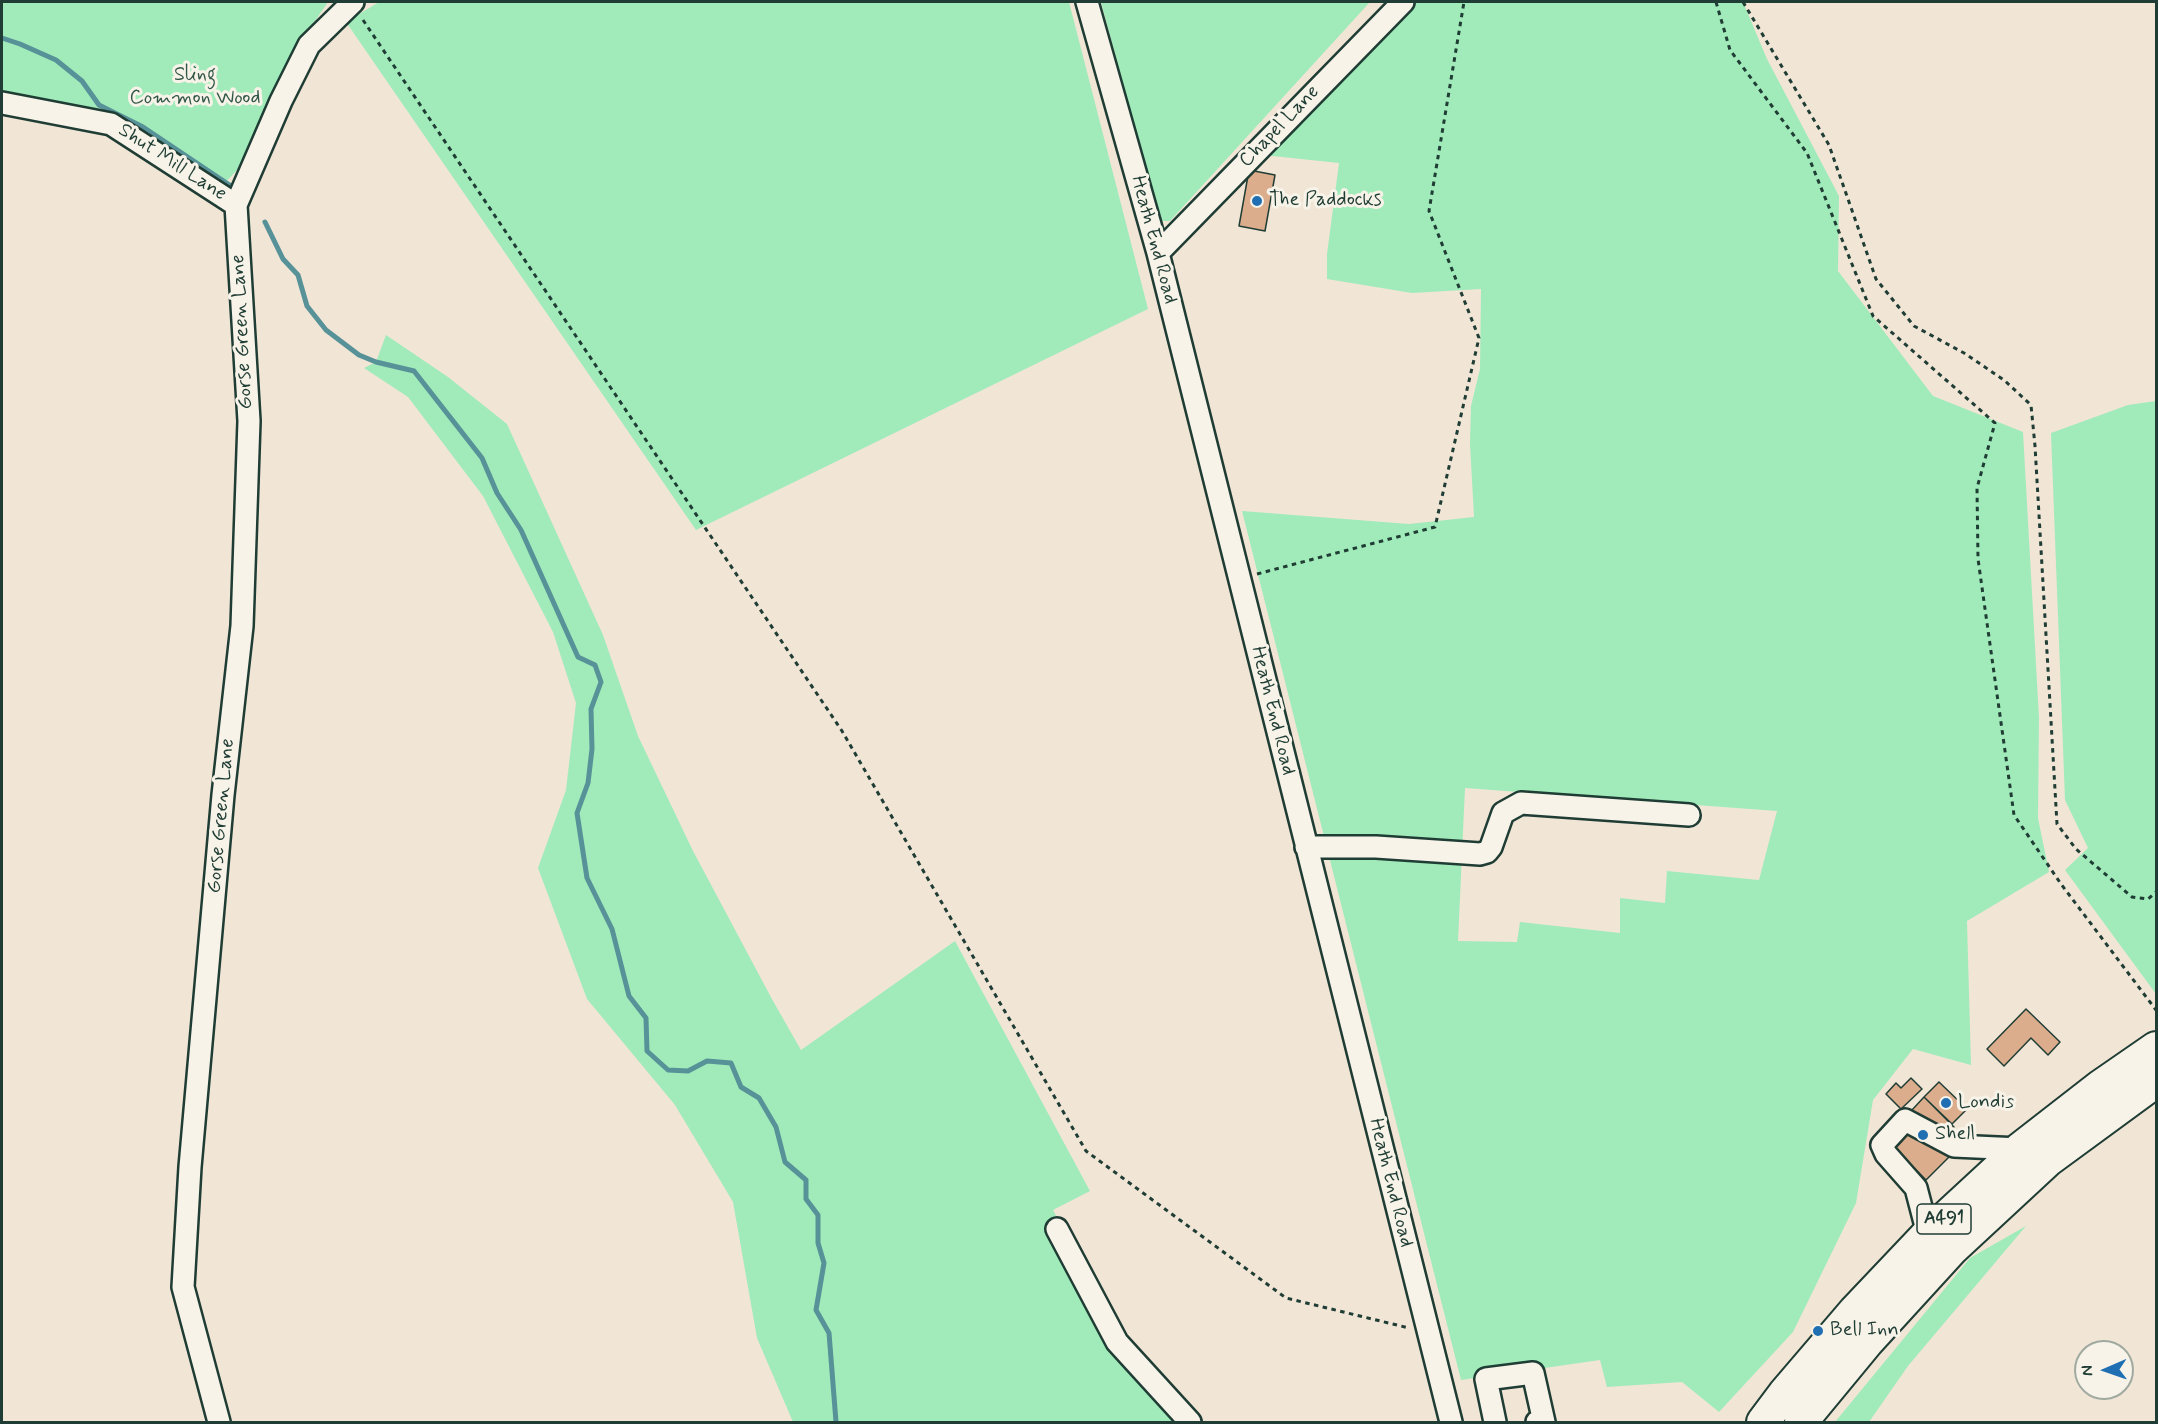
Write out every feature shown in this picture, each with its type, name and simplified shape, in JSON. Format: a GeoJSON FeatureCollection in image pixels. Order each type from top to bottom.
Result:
{"type":"FeatureCollection","features":[{"type":"Feature","properties":{"kind":"highway","name":"A491"},"geometry":{"type":"LineString","coordinates":[[1763,1422],[1855,1311],[1928,1234],[2020,1149],[2102,1086],[2157,1048]]}},
{"type":"Feature","properties":{"kind":"highway","name":"A491"},"geometry":{"type":"LineString","coordinates":[[1801,1422],[1867,1342],[1952,1249],[2048,1160],[2157,1081]]}},
{"type":"Feature","properties":{"kind":"street"},"geometry":{"type":"LineString","coordinates":[[236,205],[281,101],[309,45],[352,2]]}},
{"type":"Feature","properties":{"kind":"street","name":"Heath End Road"},"geometry":{"type":"LineString","coordinates":[[1087,2],[1158,253],[1451,1422]]}},
{"type":"Feature","properties":{"kind":"street","name":"Chapel Lane"},"geometry":{"type":"LineString","coordinates":[[1158,253],[1403,2]]}},
{"type":"Feature","properties":{"kind":"street","name":"Shut Mill Lane"},"geometry":{"type":"LineString","coordinates":[[2,103],[111,124],[236,205]]}},
{"type":"Feature","properties":{"kind":"street","name":"Gorse Green Lane"},"geometry":{"type":"LineString","coordinates":[[219,1422],[183,1287],[190,1167],[223,795],[242,626],[249,421],[236,205]]}},
{"type":"Feature","properties":{"kind":"street"},"geometry":{"type":"LineString","coordinates":[[1306,847],[1376,847],[1480,854],[1487,852],[1491,847],[1503,813],[1521,803],[1689,815]]}},
{"type":"Feature","properties":{"kind":"street"},"geometry":{"type":"LineString","coordinates":[[1928,1234],[1916,1188],[1886,1154],[1882,1145],[1905,1120],[1954,1146],[2020,1149]]}},
{"type":"Feature","properties":{"kind":"street"},"geometry":{"type":"LineString","coordinates":[[1057,1229],[1117,1341],[1190,1422]]}},
{"type":"Feature","properties":{"kind":"street"},"geometry":{"type":"LineString","coordinates":[[1495,1422],[1486,1379],[1533,1373],[1544,1422],[1537,1422]]}},
{"type":"Feature","properties":{"kind":"path"},"geometry":{"type":"LineString","coordinates":[[352,2],[842,731],[1086,1151],[1286,1298],[1428,1333]]}},
{"type":"Feature","properties":{"kind":"path"},"geometry":{"type":"LineString","coordinates":[[1240,578],[1435,527],[1479,338],[1429,211],[1464,2]]}},
{"type":"Feature","properties":{"kind":"path"},"geometry":{"type":"LineString","coordinates":[[1716,2],[1730,50],[1808,153],[1873,316],[1995,423],[1977,488],[1978,559],[2014,815],[2061,884],[2157,1010]]}},
{"type":"Feature","properties":{"kind":"path"},"geometry":{"type":"LineString","coordinates":[[1743,2],[1829,145],[1876,279],[1914,326],[1964,353],[2004,380],[2031,405],[2057,824],[2076,849],[2132,897],[2148,899],[2157,892]]}},
{"type":"Feature","properties":{"kind":"green space","name":"Sling Common Wood"},"geometry":{"type":"Polygon","coordinates":[[[2,2],[328,2],[292,55],[239,168],[222,186],[108,117],[2,98],[2,2]]]}},
{"type":"Feature","properties":{"kind":"green space"},"geometry":{"type":"Polygon","coordinates":[[[379,2],[1069,2],[1148,309],[696,530],[346,22],[379,2]]]}},
{"type":"Feature","properties":{"kind":"green space"},"geometry":{"type":"Polygon","coordinates":[[[1101,2],[1370,2],[1170,221],[1160,221],[1101,2]]]}},
{"type":"Feature","properties":{"kind":"green space"},"geometry":{"type":"Polygon","coordinates":[[[1413,2],[1743,2],[1767,59],[1839,196],[1838,271],[1933,396],[2023,432],[2039,718],[2038,818],[2049,872],[1967,921],[1971,1065],[1913,1049],[1873,1100],[1856,1203],[1793,1332],[1719,1412],[1682,1382],[1607,1387],[1600,1360],[1461,1380],[1242,511],[1409,524],[1474,517],[1470,444],[1471,406],[1480,369],[1481,289],[1412,293],[1327,279],[1327,254],[1339,163],[1263,155],[1413,2]],[[1465,788],[1458,941],[1517,942],[1520,922],[1620,933],[1620,898],[1665,903],[1667,871],[1759,880],[1777,811],[1465,788]]]}},
{"type":"Feature","properties":{"kind":"green space"},"geometry":{"type":"Polygon","coordinates":[[[386,335],[448,377],[507,424],[603,635],[638,736],[693,851],[801,1050],[955,941],[1090,1191],[1053,1210],[1126,1349],[1202,1422],[793,1422],[757,1338],[733,1202],[675,1105],[587,999],[538,868],[566,790],[576,703],[553,632],[483,496],[408,397],[364,368],[376,362],[386,335]]]}},
{"type":"Feature","properties":{"kind":"green space"},"geometry":{"type":"Polygon","coordinates":[[[2156,401],[2156,994],[2065,870],[2088,848],[2065,800],[2051,433],[2128,405],[2156,401]]]}},
{"type":"Feature","properties":{"kind":"green space"},"geometry":{"type":"Polygon","coordinates":[[[2026,1226],[1908,1366],[1869,1422],[1835,1422],[1970,1258],[2026,1226]]]}},
{"type":"Feature","properties":{"kind":"building","name":"The Paddocks"},"geometry":{"type":"Polygon","coordinates":[[[1249,170],[1275,175],[1265,231],[1239,226],[1249,170]]]}},
{"type":"Feature","properties":{"kind":"building"},"geometry":{"type":"Polygon","coordinates":[[[2026,1009],[2060,1042],[2048,1055],[2031,1038],[2004,1066],[1987,1049],[2026,1009]]]}},
{"type":"Feature","properties":{"kind":"building"},"geometry":{"type":"Polygon","coordinates":[[[1911,1078],[1922,1089],[1901,1109],[1886,1094],[1896,1083],[1901,1088],[1911,1078]]]}},
{"type":"Feature","properties":{"kind":"building"},"geometry":{"type":"Polygon","coordinates":[[[1939,1082],[1967,1109],[1952,1124],[1924,1097],[1939,1082]]]}},
{"type":"Feature","properties":{"kind":"building","name":"Shell"},"geometry":{"type":"Polygon","coordinates":[[[1924,1097],[1954,1127],[1937,1143],[1950,1156],[1926,1180],[1891,1145],[1918,1117],[1912,1110],[1924,1097]]]}},
{"type":"Feature","properties":{"kind":"waterway"},"geometry":{"type":"LineString","coordinates":[[2,38],[56,60],[82,81],[99,105],[143,127],[231,186]]}},
{"type":"Feature","properties":{"kind":"waterway"},"geometry":{"type":"LineString","coordinates":[[265,222],[283,259],[298,275],[307,306],[326,330],[359,355],[376,362],[414,371],[482,458],[497,493],[521,530],[578,657],[595,665],[601,682],[591,709],[592,749],[588,783],[577,813],[587,878],[612,929],[629,996],[646,1018],[647,1051],[668,1070],[688,1071],[707,1061],[731,1063],[741,1087],[759,1098],[776,1127],[785,1162],[806,1180],[806,1199],[818,1215],[818,1243],[824,1263],[816,1310],[829,1333],[836,1422]]}},
{"type":"Feature","properties":{"kind":"place","name":"The Paddocks"},"geometry":{"type":"Point","coordinates":[1257,201]}},
{"type":"Feature","properties":{"kind":"place","name":"Londis"},"geometry":{"type":"Point","coordinates":[1946,1103]}},
{"type":"Feature","properties":{"kind":"place","name":"Shell"},"geometry":{"type":"Point","coordinates":[1923,1135]}},
{"type":"Feature","properties":{"kind":"place","name":"Bell Inn"},"geometry":{"type":"Point","coordinates":[1818,1331]}}]}
